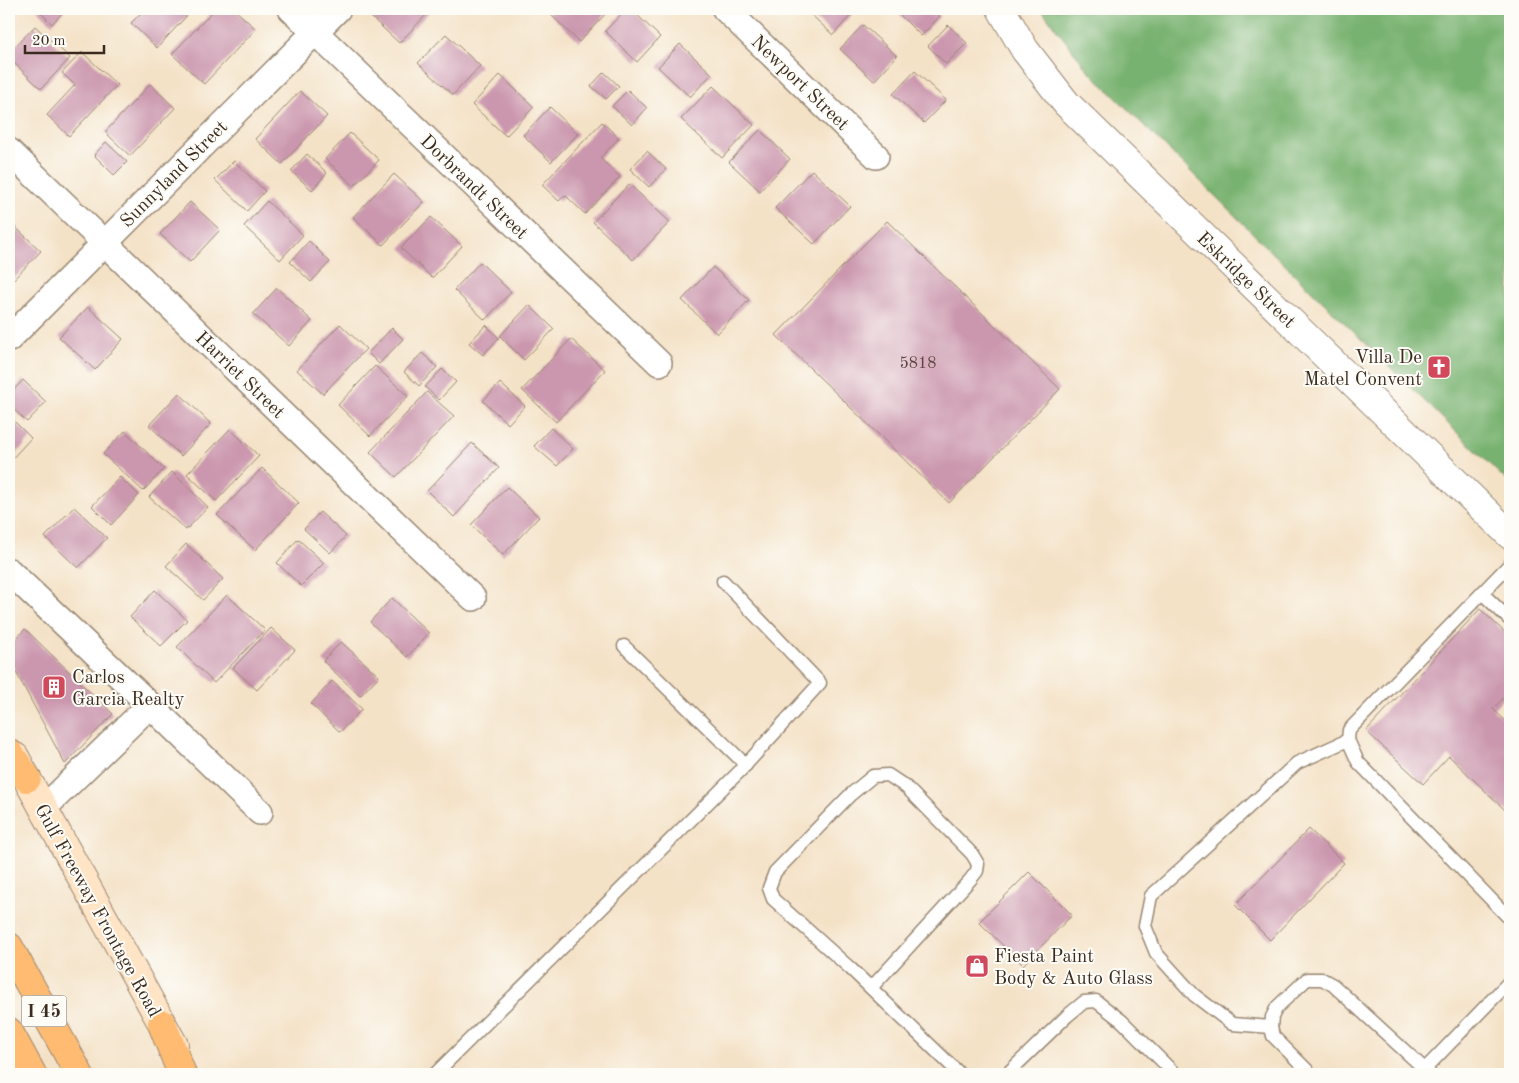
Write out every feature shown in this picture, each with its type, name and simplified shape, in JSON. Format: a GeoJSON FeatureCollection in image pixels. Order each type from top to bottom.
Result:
{"type":"FeatureCollection","features":[{"type":"Feature","properties":{"kind":"highway"},"geometry":{"type":"LineString","coordinates":[[9,753],[27,778]]}},
{"type":"Feature","properties":{"kind":"highway","name":"I 45"},"geometry":{"type":"LineString","coordinates":[[9,947],[79,1074]]}},
{"type":"Feature","properties":{"kind":"highway"},"geometry":{"type":"LineString","coordinates":[[162,1024],[182,1074]]}},
{"type":"Feature","properties":{"kind":"highway"},"geometry":{"type":"LineString","coordinates":[[9,1032],[32,1074]]}},
{"type":"Feature","properties":{"kind":"main road","name":"Gulf Freeway Frontage Road"},"geometry":{"type":"LineString","coordinates":[[9,745],[162,1024],[192,1074]]}},
{"type":"Feature","properties":{"kind":"street","name":"Dorbrandt Street"},"geometry":{"type":"LineString","coordinates":[[291,9],[660,363]]}},
{"type":"Feature","properties":{"kind":"street","name":"Sunnyland Street"},"geometry":{"type":"LineString","coordinates":[[9,339],[338,9]]}},
{"type":"Feature","properties":{"kind":"street","name":"Newport Street"},"geometry":{"type":"LineString","coordinates":[[725,9],[876,156]]}},
{"type":"Feature","properties":{"kind":"street","name":"Eskridge Street"},"geometry":{"type":"LineString","coordinates":[[1001,9],[1025,50],[1066,103],[1510,535]]}},
{"type":"Feature","properties":{"kind":"street","name":"Harriet Street"},"geometry":{"type":"LineString","coordinates":[[9,151],[472,598]]}},
{"type":"Feature","properties":{"kind":"street"},"geometry":{"type":"LineString","coordinates":[[9,571],[260,812]]}},
{"type":"Feature","properties":{"kind":"street"},"geometry":{"type":"LineString","coordinates":[[43,809],[150,705]]}},
{"type":"Feature","properties":{"kind":"lane"},"geometry":{"type":"LineString","coordinates":[[1510,564],[1348,730],[1348,740],[1358,762],[1510,919]]}},
{"type":"Feature","properties":{"kind":"lane"},"geometry":{"type":"LineString","coordinates":[[435,1074],[746,765],[820,683],[723,581]]}},
{"type":"Feature","properties":{"kind":"lane"},"geometry":{"type":"LineString","coordinates":[[1482,593],[1510,620]]}},
{"type":"Feature","properties":{"kind":"lane"},"geometry":{"type":"LineString","coordinates":[[624,646],[746,765]]}},
{"type":"Feature","properties":{"kind":"lane"},"geometry":{"type":"LineString","coordinates":[[1271,1028],[1232,1024],[1194,995],[1156,953],[1145,926],[1151,896],[1298,764],[1348,740]]}},
{"type":"Feature","properties":{"kind":"lane"},"geometry":{"type":"LineString","coordinates":[[871,988],[970,880],[977,871],[978,864],[972,854],[906,787],[888,775],[873,776],[850,795],[775,872],[769,888],[773,899],[871,988],[960,1074]]}},
{"type":"Feature","properties":{"kind":"lane"},"geometry":{"type":"LineString","coordinates":[[1310,1074],[1273,1036],[1271,1028],[1272,1017],[1277,1007],[1307,978],[1322,979],[1333,985],[1428,1071],[1510,981]]}},
{"type":"Feature","properties":{"kind":"lane"},"geometry":{"type":"LineString","coordinates":[[1007,1074],[1084,1002],[1096,1001],[1122,1021],[1175,1074]]}},
{"type":"Feature","properties":{"kind":"green space","name":"Villa De Matel Convent"},"geometry":{"type":"Polygon","coordinates":[[[1041,9],[1510,9],[1510,484],[1087,69],[1041,9]]]}},
{"type":"Feature","properties":{"kind":"building"},"geometry":{"type":"Polygon","coordinates":[[[37,9],[66,9],[52,24],[37,9]]]}},
{"type":"Feature","properties":{"kind":"building"},"geometry":{"type":"Polygon","coordinates":[[[145,9],[193,9],[157,48],[131,23],[145,9]]]}},
{"type":"Feature","properties":{"kind":"building"},"geometry":{"type":"Polygon","coordinates":[[[215,9],[234,9],[256,29],[204,84],[172,54],[215,9]]]}},
{"type":"Feature","properties":{"kind":"building"},"geometry":{"type":"Polygon","coordinates":[[[375,9],[432,9],[399,43],[369,15],[375,9]]]}},
{"type":"Feature","properties":{"kind":"building"},"geometry":{"type":"Polygon","coordinates":[[[553,9],[610,9],[579,42],[549,13],[553,9]]]}},
{"type":"Feature","properties":{"kind":"building"},"geometry":{"type":"Polygon","coordinates":[[[626,9],[631,9],[660,37],[637,62],[605,31],[626,9]]]}},
{"type":"Feature","properties":{"kind":"building"},"geometry":{"type":"Polygon","coordinates":[[[805,9],[848,9],[853,13],[833,35],[805,9]]]}},
{"type":"Feature","properties":{"kind":"building"},"geometry":{"type":"Polygon","coordinates":[[[898,9],[932,9],[940,16],[921,36],[896,11],[898,9]]]}},
{"type":"Feature","properties":{"kind":"building"},"geometry":{"type":"Polygon","coordinates":[[[863,25],[897,56],[874,81],[840,49],[863,25]]]}},
{"type":"Feature","properties":{"kind":"building"},"geometry":{"type":"Polygon","coordinates":[[[948,25],[967,43],[946,64],[928,46],[948,25]]]}},
{"type":"Feature","properties":{"kind":"building"},"geometry":{"type":"Polygon","coordinates":[[[35,26],[70,58],[41,89],[9,58],[9,53],[35,26]]]}},
{"type":"Feature","properties":{"kind":"building"},"geometry":{"type":"Polygon","coordinates":[[[446,34],[480,66],[453,95],[418,63],[446,34]]]}},
{"type":"Feature","properties":{"kind":"building"},"geometry":{"type":"Polygon","coordinates":[[[680,44],[712,74],[690,97],[658,67],[680,44]]]}},
{"type":"Feature","properties":{"kind":"building"},"geometry":{"type":"Polygon","coordinates":[[[82,52],[117,85],[69,136],[47,115],[75,85],[62,73],[82,52]]]}},
{"type":"Feature","properties":{"kind":"building"},"geometry":{"type":"Polygon","coordinates":[[[915,71],[946,100],[924,123],[893,94],[915,71]]]}},
{"type":"Feature","properties":{"kind":"building"},"geometry":{"type":"Polygon","coordinates":[[[604,72],[619,86],[606,99],[591,86],[604,72]]]}},
{"type":"Feature","properties":{"kind":"building"},"geometry":{"type":"Polygon","coordinates":[[[500,75],[534,107],[506,136],[472,105],[500,75]]]}},
{"type":"Feature","properties":{"kind":"building"},"geometry":{"type":"Polygon","coordinates":[[[150,84],[175,108],[130,156],[105,132],[150,84]]]}},
{"type":"Feature","properties":{"kind":"building"},"geometry":{"type":"Polygon","coordinates":[[[713,86],[754,125],[722,158],[681,119],[713,86]]]}},
{"type":"Feature","properties":{"kind":"building"},"geometry":{"type":"Polygon","coordinates":[[[628,90],[647,108],[632,125],[612,106],[628,90]]]}},
{"type":"Feature","properties":{"kind":"building"},"geometry":{"type":"Polygon","coordinates":[[[300,91],[327,116],[282,164],[255,139],[300,91]]]}},
{"type":"Feature","properties":{"kind":"building"},"geometry":{"type":"Polygon","coordinates":[[[550,107],[578,134],[551,162],[523,135],[550,107]]]}},
{"type":"Feature","properties":{"kind":"building"},"geometry":{"type":"Polygon","coordinates":[[[602,122],[619,138],[600,158],[620,177],[585,214],[565,195],[559,201],[542,185],[602,122]]]}},
{"type":"Feature","properties":{"kind":"building"},"geometry":{"type":"Polygon","coordinates":[[[760,130],[790,159],[760,191],[729,162],[760,130]]]}},
{"type":"Feature","properties":{"kind":"building"},"geometry":{"type":"Polygon","coordinates":[[[350,133],[379,160],[354,186],[325,159],[350,133]]]}},
{"type":"Feature","properties":{"kind":"building"},"geometry":{"type":"Polygon","coordinates":[[[106,142],[127,162],[114,175],[94,155],[106,142]]]}},
{"type":"Feature","properties":{"kind":"building"},"geometry":{"type":"Polygon","coordinates":[[[647,151],[666,169],[649,187],[630,169],[647,151]]]}},
{"type":"Feature","properties":{"kind":"building"},"geometry":{"type":"Polygon","coordinates":[[[307,154],[327,173],[312,190],[291,171],[307,154]]]}},
{"type":"Feature","properties":{"kind":"building"},"geometry":{"type":"Polygon","coordinates":[[[234,161],[265,191],[247,211],[215,180],[234,161]]]}},
{"type":"Feature","properties":{"kind":"building"},"geometry":{"type":"Polygon","coordinates":[[[812,170],[850,206],[814,244],[775,208],[812,170]]]}},
{"type":"Feature","properties":{"kind":"building"},"geometry":{"type":"Polygon","coordinates":[[[394,174],[424,202],[383,245],[353,217],[394,174]]]}},
{"type":"Feature","properties":{"kind":"building"},"geometry":{"type":"Polygon","coordinates":[[[629,184],[670,222],[633,260],[593,222],[629,184]]]}},
{"type":"Feature","properties":{"kind":"building"},"geometry":{"type":"Polygon","coordinates":[[[267,201],[303,235],[280,260],[244,226],[267,201]]]}},
{"type":"Feature","properties":{"kind":"building"},"geometry":{"type":"Polygon","coordinates":[[[190,202],[220,230],[190,262],[160,234],[190,202]]]}},
{"type":"Feature","properties":{"kind":"building"},"geometry":{"type":"Polygon","coordinates":[[[431,217],[462,246],[432,278],[401,248],[431,217]]]}},
{"type":"Feature","properties":{"kind":"building"},"geometry":{"type":"Polygon","coordinates":[[[887,221],[1060,389],[949,503],[776,335],[887,221]]]}},
{"type":"Feature","properties":{"kind":"building"},"geometry":{"type":"Polygon","coordinates":[[[11,223],[41,251],[9,284],[9,226],[11,223]]]}},
{"type":"Feature","properties":{"kind":"building"},"geometry":{"type":"Polygon","coordinates":[[[309,241],[330,262],[311,282],[290,262],[309,241]]]}},
{"type":"Feature","properties":{"kind":"building"},"geometry":{"type":"Polygon","coordinates":[[[480,262],[511,292],[485,320],[454,290],[480,262]]]}},
{"type":"Feature","properties":{"kind":"building"},"geometry":{"type":"Polygon","coordinates":[[[713,267],[749,300],[717,334],[682,300],[713,267]]]}},
{"type":"Feature","properties":{"kind":"building"},"geometry":{"type":"Polygon","coordinates":[[[277,288],[312,321],[289,346],[253,314],[277,288]]]}},
{"type":"Feature","properties":{"kind":"building"},"geometry":{"type":"Polygon","coordinates":[[[529,305],[554,329],[524,360],[500,336],[529,305]]]}},
{"type":"Feature","properties":{"kind":"building"},"geometry":{"type":"Polygon","coordinates":[[[88,307],[123,339],[95,370],[59,337],[88,307]]]}},
{"type":"Feature","properties":{"kind":"building"},"geometry":{"type":"Polygon","coordinates":[[[340,324],[366,349],[323,394],[297,370],[340,324]]]}},
{"type":"Feature","properties":{"kind":"building"},"geometry":{"type":"Polygon","coordinates":[[[486,325],[499,338],[483,355],[469,343],[486,325]]]}},
{"type":"Feature","properties":{"kind":"building"},"geometry":{"type":"Polygon","coordinates":[[[392,328],[403,339],[379,364],[368,353],[392,328]]]}},
{"type":"Feature","properties":{"kind":"building"},"geometry":{"type":"Polygon","coordinates":[[[571,339],[605,370],[556,422],[522,390],[571,339]]]}},
{"type":"Feature","properties":{"kind":"building"},"geometry":{"type":"Polygon","coordinates":[[[422,353],[437,367],[419,386],[404,372],[422,353]]]}},
{"type":"Feature","properties":{"kind":"building"},"geometry":{"type":"Polygon","coordinates":[[[375,366],[408,396],[370,436],[338,405],[375,366]]]}},
{"type":"Feature","properties":{"kind":"building"},"geometry":{"type":"Polygon","coordinates":[[[442,369],[456,382],[439,400],[425,387],[442,369]]]}},
{"type":"Feature","properties":{"kind":"building"},"geometry":{"type":"Polygon","coordinates":[[[23,380],[46,402],[27,422],[9,405],[9,395],[23,380]]]}},
{"type":"Feature","properties":{"kind":"building"},"geometry":{"type":"Polygon","coordinates":[[[500,383],[525,406],[508,424],[483,401],[500,383]]]}},
{"type":"Feature","properties":{"kind":"building"},"geometry":{"type":"Polygon","coordinates":[[[427,392],[454,416],[396,477],[370,452],[427,392]]]}},
{"type":"Feature","properties":{"kind":"building"},"geometry":{"type":"Polygon","coordinates":[[[179,393],[211,424],[181,456],[149,425],[179,393]]]}},
{"type":"Feature","properties":{"kind":"building"},"geometry":{"type":"Polygon","coordinates":[[[9,416],[31,438],[9,462],[9,416]]]}},
{"type":"Feature","properties":{"kind":"building"},"geometry":{"type":"Polygon","coordinates":[[[551,428],[573,449],[557,466],[534,446],[551,428]]]}},
{"type":"Feature","properties":{"kind":"building"},"geometry":{"type":"Polygon","coordinates":[[[230,429],[259,456],[216,501],[187,474],[230,429]]]}},
{"type":"Feature","properties":{"kind":"building"},"geometry":{"type":"Polygon","coordinates":[[[125,431],[164,469],[143,491],[103,454],[125,431]]]}},
{"type":"Feature","properties":{"kind":"building"},"geometry":{"type":"Polygon","coordinates":[[[472,443],[499,468],[454,517],[427,491],[472,443]]]}},
{"type":"Feature","properties":{"kind":"building"},"geometry":{"type":"Polygon","coordinates":[[[262,468],[299,503],[255,550],[217,515],[262,468]]]}},
{"type":"Feature","properties":{"kind":"building"},"geometry":{"type":"Polygon","coordinates":[[[172,472],[208,507],[186,530],[149,497],[172,472]]]}},
{"type":"Feature","properties":{"kind":"building"},"geometry":{"type":"Polygon","coordinates":[[[120,477],[139,495],[111,525],[92,506],[120,477]]]}},
{"type":"Feature","properties":{"kind":"building"},"geometry":{"type":"Polygon","coordinates":[[[507,487],[539,517],[503,555],[471,525],[507,487]]]}},
{"type":"Feature","properties":{"kind":"building"},"geometry":{"type":"Polygon","coordinates":[[[74,507],[107,538],[78,568],[45,537],[74,507]]]}},
{"type":"Feature","properties":{"kind":"building"},"geometry":{"type":"Polygon","coordinates":[[[320,512],[346,536],[330,553],[304,529],[320,512]]]}},
{"type":"Feature","properties":{"kind":"building"},"geometry":{"type":"Polygon","coordinates":[[[298,539],[324,563],[301,586],[277,563],[298,539]]]}},
{"type":"Feature","properties":{"kind":"building"},"geometry":{"type":"Polygon","coordinates":[[[186,544],[223,579],[203,600],[166,566],[186,544]]]}},
{"type":"Feature","properties":{"kind":"building"},"geometry":{"type":"Polygon","coordinates":[[[155,590],[187,620],[161,646],[130,617],[155,590]]]}},
{"type":"Feature","properties":{"kind":"building"},"geometry":{"type":"Polygon","coordinates":[[[227,595],[265,630],[214,683],[177,647],[227,595]]]}},
{"type":"Feature","properties":{"kind":"building"},"geometry":{"type":"Polygon","coordinates":[[[392,598],[429,633],[407,657],[370,622],[392,598]]]}},
{"type":"Feature","properties":{"kind":"building"},"geometry":{"type":"Polygon","coordinates":[[[1480,609],[1510,637],[1510,691],[1493,709],[1510,725],[1510,808],[1507,812],[1449,756],[1423,784],[1366,731],[1480,609]]]}},
{"type":"Feature","properties":{"kind":"building"},"geometry":{"type":"Polygon","coordinates":[[[271,628],[295,650],[257,690],[233,668],[271,628]]]}},
{"type":"Feature","properties":{"kind":"building","name":"Carlos Garcia Realty"},"geometry":{"type":"Polygon","coordinates":[[[25,629],[113,714],[65,764],[9,659],[9,647],[25,629]]]}},
{"type":"Feature","properties":{"kind":"building"},"geometry":{"type":"Polygon","coordinates":[[[341,642],[379,676],[360,696],[323,661],[341,642]]]}},
{"type":"Feature","properties":{"kind":"building"},"geometry":{"type":"Polygon","coordinates":[[[332,681],[362,709],[340,732],[311,704],[332,681]]]}},
{"type":"Feature","properties":{"kind":"building"},"geometry":{"type":"Polygon","coordinates":[[[1309,829],[1344,863],[1270,940],[1235,905],[1309,829]]]}},
{"type":"Feature","properties":{"kind":"building"},"geometry":{"type":"Polygon","coordinates":[[[1029,872],[1072,915],[1023,965],[979,922],[1029,872]]]}},
{"type":"Feature","properties":{"kind":"place","name":"Villa De Matel Convent"},"geometry":{"type":"Point","coordinates":[1439,367]}},
{"type":"Feature","properties":{"kind":"place","name":"Carlos Garcia Realty"},"geometry":{"type":"Point","coordinates":[54,687]}},
{"type":"Feature","properties":{"kind":"place","name":"Fiesta Paint Body & Auto Glass"},"geometry":{"type":"Point","coordinates":[977,966]}}]}
